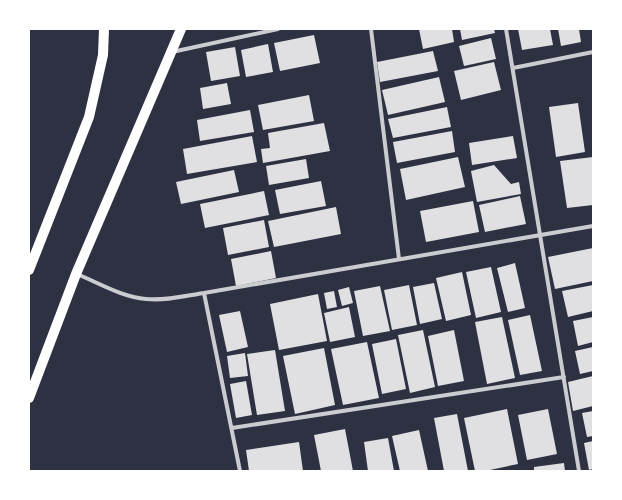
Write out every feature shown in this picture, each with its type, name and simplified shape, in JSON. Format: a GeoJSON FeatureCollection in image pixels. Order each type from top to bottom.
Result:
{"type":"FeatureCollection","features":[{"type":"Feature","properties":{"kind":"main road"},"geometry":{"type":"LineString","coordinates":[[29,270],[89,117],[103,54],[104,29]]}},
{"type":"Feature","properties":{"kind":"main road"},"geometry":{"type":"LineString","coordinates":[[29,398],[76,274],[181,29]]}},
{"type":"Feature","properties":{"kind":"street"},"geometry":{"type":"LineString","coordinates":[[172,52],[278,29]]}},
{"type":"Feature","properties":{"kind":"street"},"geometry":{"type":"LineString","coordinates":[[371,29],[398,259]]}},
{"type":"Feature","properties":{"kind":"street"},"geometry":{"type":"LineString","coordinates":[[506,29],[579,471]]}},
{"type":"Feature","properties":{"kind":"street"},"geometry":{"type":"LineString","coordinates":[[513,68],[593,52]]}},
{"type":"Feature","properties":{"kind":"street"},"geometry":{"type":"LineString","coordinates":[[76,274],[129,296],[146,299],[161,299],[204,293],[593,226]]}},
{"type":"Feature","properties":{"kind":"street"},"geometry":{"type":"LineString","coordinates":[[204,293],[240,471]]}},
{"type":"Feature","properties":{"kind":"street"},"geometry":{"type":"LineString","coordinates":[[232,428],[564,377]]}},
{"type":"Feature","properties":{"kind":"building"},"geometry":{"type":"Polygon","coordinates":[[[419,29],[452,29],[454,42],[423,49],[419,29]]]}},
{"type":"Feature","properties":{"kind":"building"},"geometry":{"type":"Polygon","coordinates":[[[460,29],[494,29],[495,33],[462,40],[460,29]]]}},
{"type":"Feature","properties":{"kind":"building"},"geometry":{"type":"Polygon","coordinates":[[[518,29],[550,29],[553,45],[522,50],[518,29]]]}},
{"type":"Feature","properties":{"kind":"building"},"geometry":{"type":"Polygon","coordinates":[[[558,29],[579,29],[581,42],[561,46],[558,29]]]}},
{"type":"Feature","properties":{"kind":"building"},"geometry":{"type":"Polygon","coordinates":[[[314,35],[320,63],[280,71],[274,43],[314,35]]]}},
{"type":"Feature","properties":{"kind":"building"},"geometry":{"type":"Polygon","coordinates":[[[491,38],[496,59],[464,66],[459,46],[491,38]]]}},
{"type":"Feature","properties":{"kind":"building"},"geometry":{"type":"Polygon","coordinates":[[[268,44],[273,72],[246,77],[241,50],[268,44]]]}},
{"type":"Feature","properties":{"kind":"building"},"geometry":{"type":"Polygon","coordinates":[[[235,47],[240,76],[211,81],[206,52],[235,47]]]}},
{"type":"Feature","properties":{"kind":"building"},"geometry":{"type":"Polygon","coordinates":[[[433,51],[438,71],[380,82],[377,62],[433,51]]]}},
{"type":"Feature","properties":{"kind":"building"},"geometry":{"type":"Polygon","coordinates":[[[494,62],[501,90],[461,100],[454,71],[494,62]]]}},
{"type":"Feature","properties":{"kind":"building"},"geometry":{"type":"Polygon","coordinates":[[[439,77],[445,102],[388,115],[382,90],[439,77]]]}},
{"type":"Feature","properties":{"kind":"building"},"geometry":{"type":"Polygon","coordinates":[[[227,83],[231,104],[203,109],[200,88],[227,83]]]}},
{"type":"Feature","properties":{"kind":"building"},"geometry":{"type":"Polygon","coordinates":[[[309,95],[314,121],[263,130],[258,105],[309,95]]]}},
{"type":"Feature","properties":{"kind":"building"},"geometry":{"type":"Polygon","coordinates":[[[578,103],[585,152],[556,157],[549,107],[578,103]]]}},
{"type":"Feature","properties":{"kind":"building"},"geometry":{"type":"Polygon","coordinates":[[[447,107],[451,127],[393,138],[388,119],[447,107]]]}},
{"type":"Feature","properties":{"kind":"building"},"geometry":{"type":"Polygon","coordinates":[[[250,110],[254,132],[200,141],[197,120],[250,110]]]}},
{"type":"Feature","properties":{"kind":"building"},"geometry":{"type":"Polygon","coordinates":[[[324,123],[330,151],[263,163],[261,149],[270,148],[268,133],[324,123]]]}},
{"type":"Feature","properties":{"kind":"building"},"geometry":{"type":"Polygon","coordinates":[[[452,131],[455,152],[397,163],[393,142],[452,131]]]}},
{"type":"Feature","properties":{"kind":"building"},"geometry":{"type":"Polygon","coordinates":[[[252,136],[257,162],[187,174],[183,149],[252,136]]]}},
{"type":"Feature","properties":{"kind":"building"},"geometry":{"type":"Polygon","coordinates":[[[513,136],[517,158],[472,165],[469,143],[513,136]]]}},
{"type":"Feature","properties":{"kind":"building"},"geometry":{"type":"Polygon","coordinates":[[[458,157],[465,187],[406,200],[400,169],[458,157]]]}},
{"type":"Feature","properties":{"kind":"building"},"geometry":{"type":"Polygon","coordinates":[[[593,157],[593,205],[567,208],[560,161],[593,157]]]}},
{"type":"Feature","properties":{"kind":"building"},"geometry":{"type":"Polygon","coordinates":[[[306,159],[309,178],[269,185],[266,166],[306,159]]]}},
{"type":"Feature","properties":{"kind":"building"},"geometry":{"type":"Polygon","coordinates":[[[494,165],[511,184],[519,182],[521,194],[477,202],[471,171],[494,165]]]}},
{"type":"Feature","properties":{"kind":"building"},"geometry":{"type":"Polygon","coordinates":[[[234,170],[239,192],[181,204],[176,182],[234,170]]]}},
{"type":"Feature","properties":{"kind":"building"},"geometry":{"type":"Polygon","coordinates":[[[321,181],[326,206],[280,214],[275,190],[321,181]]]}},
{"type":"Feature","properties":{"kind":"building"},"geometry":{"type":"Polygon","coordinates":[[[264,191],[269,215],[205,228],[200,204],[264,191]]]}},
{"type":"Feature","properties":{"kind":"building"},"geometry":{"type":"Polygon","coordinates":[[[520,196],[526,224],[485,232],[479,205],[520,196]]]}},
{"type":"Feature","properties":{"kind":"building"},"geometry":{"type":"Polygon","coordinates":[[[473,201],[479,232],[426,242],[420,211],[473,201]]]}},
{"type":"Feature","properties":{"kind":"building"},"geometry":{"type":"Polygon","coordinates":[[[336,207],[341,234],[274,247],[268,221],[336,207]]]}},
{"type":"Feature","properties":{"kind":"building"},"geometry":{"type":"Polygon","coordinates":[[[264,220],[269,247],[228,255],[223,228],[264,220]]]}},
{"type":"Feature","properties":{"kind":"building"},"geometry":{"type":"Polygon","coordinates":[[[593,248],[593,281],[555,289],[548,257],[593,248]]]}},
{"type":"Feature","properties":{"kind":"building"},"geometry":{"type":"Polygon","coordinates":[[[271,251],[276,278],[236,286],[231,259],[271,251]]]}},
{"type":"Feature","properties":{"kind":"building"},"geometry":{"type":"Polygon","coordinates":[[[515,263],[525,308],[508,312],[497,268],[515,263]]]}},
{"type":"Feature","properties":{"kind":"building"},"geometry":{"type":"Polygon","coordinates":[[[491,267],[501,312],[476,318],[466,272],[491,267]]]}},
{"type":"Feature","properties":{"kind":"building"},"geometry":{"type":"Polygon","coordinates":[[[462,272],[471,315],[446,321],[436,278],[462,272]]]}},
{"type":"Feature","properties":{"kind":"building"},"geometry":{"type":"Polygon","coordinates":[[[434,283],[442,319],[420,324],[413,287],[434,283]]]}},
{"type":"Feature","properties":{"kind":"building"},"geometry":{"type":"Polygon","coordinates":[[[409,285],[417,325],[392,330],[384,290],[409,285]]]}},
{"type":"Feature","properties":{"kind":"building"},"geometry":{"type":"Polygon","coordinates":[[[593,285],[593,311],[568,317],[562,291],[593,285]]]}},
{"type":"Feature","properties":{"kind":"building"},"geometry":{"type":"Polygon","coordinates":[[[380,286],[390,331],[363,336],[354,291],[380,286]]]}},
{"type":"Feature","properties":{"kind":"building"},"geometry":{"type":"Polygon","coordinates":[[[349,287],[353,303],[342,306],[338,290],[349,287]]]}},
{"type":"Feature","properties":{"kind":"building"},"geometry":{"type":"Polygon","coordinates":[[[334,291],[337,307],[327,309],[324,293],[334,291]]]}},
{"type":"Feature","properties":{"kind":"building"},"geometry":{"type":"Polygon","coordinates":[[[318,294],[327,341],[279,350],[270,304],[318,294]]]}},
{"type":"Feature","properties":{"kind":"building"},"geometry":{"type":"Polygon","coordinates":[[[349,307],[355,337],[330,342],[324,313],[349,307]]]}},
{"type":"Feature","properties":{"kind":"building"},"geometry":{"type":"Polygon","coordinates":[[[240,311],[248,347],[227,352],[219,315],[240,311]]]}},
{"type":"Feature","properties":{"kind":"building"},"geometry":{"type":"Polygon","coordinates":[[[530,315],[542,371],[520,375],[508,320],[530,315]]]}},
{"type":"Feature","properties":{"kind":"building"},"geometry":{"type":"Polygon","coordinates":[[[502,317],[515,378],[487,384],[475,322],[502,317]]]}},
{"type":"Feature","properties":{"kind":"building"},"geometry":{"type":"Polygon","coordinates":[[[593,317],[593,342],[578,346],[573,321],[593,317]]]}},
{"type":"Feature","properties":{"kind":"building"},"geometry":{"type":"Polygon","coordinates":[[[423,330],[435,387],[410,393],[398,335],[423,330]]]}},
{"type":"Feature","properties":{"kind":"building"},"geometry":{"type":"Polygon","coordinates":[[[454,330],[464,381],[438,386],[428,336],[454,330]]]}},
{"type":"Feature","properties":{"kind":"building"},"geometry":{"type":"Polygon","coordinates":[[[396,339],[406,389],[382,394],[372,344],[396,339]]]}},
{"type":"Feature","properties":{"kind":"building"},"geometry":{"type":"Polygon","coordinates":[[[367,342],[379,398],[343,405],[331,349],[367,342]]]}},
{"type":"Feature","properties":{"kind":"building"},"geometry":{"type":"Polygon","coordinates":[[[593,347],[593,371],[580,374],[575,351],[593,347]]]}},
{"type":"Feature","properties":{"kind":"building"},"geometry":{"type":"Polygon","coordinates":[[[324,348],[335,405],[295,414],[283,356],[324,348]]]}},
{"type":"Feature","properties":{"kind":"building"},"geometry":{"type":"Polygon","coordinates":[[[275,350],[285,411],[257,415],[247,354],[275,350]]]}},
{"type":"Feature","properties":{"kind":"building"},"geometry":{"type":"Polygon","coordinates":[[[245,353],[248,376],[230,378],[227,356],[245,353]]]}},
{"type":"Feature","properties":{"kind":"building"},"geometry":{"type":"Polygon","coordinates":[[[593,376],[593,406],[573,411],[568,382],[593,376]]]}},
{"type":"Feature","properties":{"kind":"building"},"geometry":{"type":"Polygon","coordinates":[[[246,381],[252,415],[236,418],[230,384],[246,381]]]}},
{"type":"Feature","properties":{"kind":"building"},"geometry":{"type":"Polygon","coordinates":[[[507,409],[518,464],[485,471],[475,471],[464,418],[507,409]]]}},
{"type":"Feature","properties":{"kind":"building"},"geometry":{"type":"Polygon","coordinates":[[[548,409],[557,454],[527,460],[518,415],[548,409]]]}},
{"type":"Feature","properties":{"kind":"building"},"geometry":{"type":"Polygon","coordinates":[[[593,411],[593,436],[587,437],[582,413],[593,411]]]}},
{"type":"Feature","properties":{"kind":"building"},"geometry":{"type":"Polygon","coordinates":[[[457,414],[468,471],[444,471],[434,418],[457,414]]]}},
{"type":"Feature","properties":{"kind":"building"},"geometry":{"type":"Polygon","coordinates":[[[345,429],[353,471],[321,471],[314,435],[345,429]]]}},
{"type":"Feature","properties":{"kind":"building"},"geometry":{"type":"Polygon","coordinates":[[[419,430],[428,471],[400,471],[392,436],[419,430]]]}},
{"type":"Feature","properties":{"kind":"building"},"geometry":{"type":"Polygon","coordinates":[[[388,438],[394,471],[368,471],[364,442],[388,438]]]}},
{"type":"Feature","properties":{"kind":"building"},"geometry":{"type":"Polygon","coordinates":[[[593,441],[593,469],[589,470],[584,443],[593,441]]]}},
{"type":"Feature","properties":{"kind":"building"},"geometry":{"type":"Polygon","coordinates":[[[299,442],[303,471],[249,471],[246,450],[299,442]]]}},
{"type":"Feature","properties":{"kind":"building"},"geometry":{"type":"Polygon","coordinates":[[[564,463],[565,471],[534,471],[534,467],[564,463]]]}}]}
